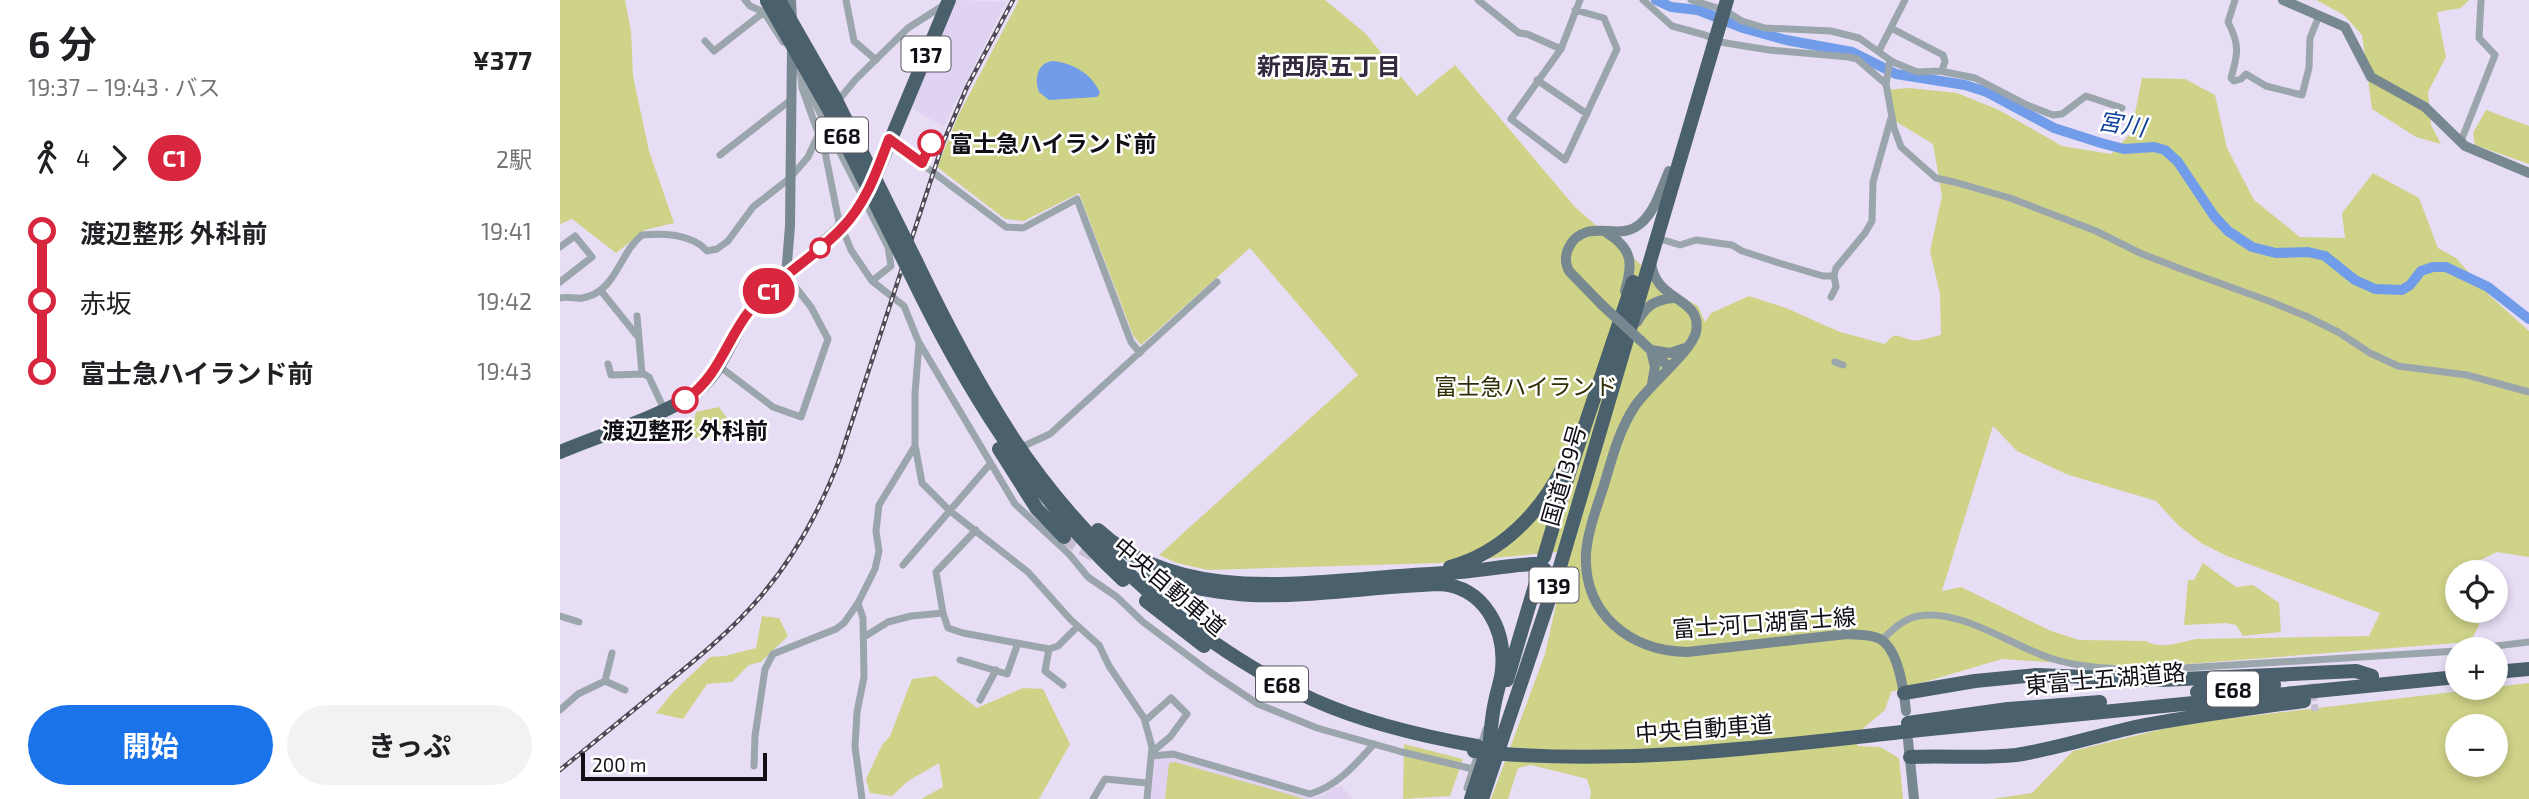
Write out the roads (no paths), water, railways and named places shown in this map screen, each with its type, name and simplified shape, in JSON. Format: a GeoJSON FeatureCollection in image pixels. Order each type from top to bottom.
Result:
{"type":"FeatureCollection","features":[{"type":"Feature","properties":{"kind":"highway","name":"中央自動車道"},"geometry":{"type":"LineString","coordinates":[[779,0],[829,88],[913,267],[928,310],[965,379],[1025,471],[1091,549],[1173,624],[1245,671],[1317,706],[1378,728],[1480,746]]}},
{"type":"Feature","properties":{"kind":"highway","name":"137"},"geometry":{"type":"LineString","coordinates":[[560,452],[677,405],[701,388],[719,365],[749,311],[786,275],[841,229],[864,199],[949,1]]}},
{"type":"Feature","properties":{"kind":"highway","name":"中央自動車道"},"geometry":{"type":"LineString","coordinates":[[766,4],[828,108],[954,340],[1055,492],[1117,562],[1148,590],[1234,656],[1287,687],[1343,712],[1413,734],[1505,752],[1571,758],[1702,752],[2008,716]]}},
{"type":"Feature","properties":{"kind":"highway","name":"国道139号"},"geometry":{"type":"LineString","coordinates":[[1482,799],[1535,643],[1580,495],[1721,7]]}},
{"type":"Feature","properties":{"kind":"highway","name":"国道139号"},"geometry":{"type":"LineString","coordinates":[[1471,799],[1480,746],[1713,37]]}},
{"type":"Feature","properties":{"kind":"highway"},"geometry":{"type":"LineString","coordinates":[[928,310],[953,366],[1016,478],[1037,509],[1064,537]]}},
{"type":"Feature","properties":{"kind":"highway"},"geometry":{"type":"LineString","coordinates":[[1426,579],[1481,555],[1523,525],[1555,483],[1592,404]]}},
{"type":"Feature","properties":{"kind":"highway"},"geometry":{"type":"LineString","coordinates":[[1020,442],[1067,499],[1103,535],[1134,556],[1173,571],[1211,580],[1250,584],[1426,579],[1462,588],[1477,598],[1489,612],[1496,625],[1502,648],[1502,667],[1494,703],[1480,746]]}},
{"type":"Feature","properties":{"kind":"highway"},"geometry":{"type":"LineString","coordinates":[[1541,567],[1552,559],[1560,548],[1580,495]]}},
{"type":"Feature","properties":{"kind":"highway"},"geometry":{"type":"LineString","coordinates":[[1150,578],[1203,590],[1249,595],[1298,594],[1535,564],[1546,572],[1549,584],[1535,643]]}},
{"type":"Feature","properties":{"kind":"highway"},"geometry":{"type":"LineString","coordinates":[[2508,662],[2529,660]]}},
{"type":"Feature","properties":{"kind":"highway","name":"東富士五湖道路"},"geometry":{"type":"LineString","coordinates":[[2008,716],[2445,668]]}},
{"type":"Feature","properties":{"kind":"highway"},"geometry":{"type":"LineString","coordinates":[[2508,672],[2529,669]]}},
{"type":"Feature","properties":{"kind":"highway","name":"E68"},"geometry":{"type":"LineString","coordinates":[[1904,693],[1975,681],[2036,675],[2161,680],[2357,671],[2372,676]]}},
{"type":"Feature","properties":{"kind":"highway"},"geometry":{"type":"LineString","coordinates":[[1910,757],[1950,755],[1983,758],[2046,750],[2080,739],[2182,718],[2366,692],[2440,678]]}},
{"type":"Feature","properties":{"kind":"highway","name":"東富士五湖道路"},"geometry":{"type":"LineString","coordinates":[[2008,716],[2445,678]]}},
{"type":"Feature","properties":{"kind":"main road"},"geometry":{"type":"LineString","coordinates":[[786,275],[793,60],[791,0]]}},
{"type":"Feature","properties":{"kind":"main road"},"geometry":{"type":"LineString","coordinates":[[2283,0],[2344,27],[2371,77],[2425,107],[2465,146],[2529,173]]}},
{"type":"Feature","properties":{"kind":"main road"},"geometry":{"type":"LineString","coordinates":[[1669,171],[1645,219],[1631,230],[1581,235],[1569,247],[1566,256],[1569,271],[1669,367]]}},
{"type":"Feature","properties":{"kind":"main road"},"geometry":{"type":"LineString","coordinates":[[1592,404],[1630,271],[1628,252],[1623,244],[1607,233]]}},
{"type":"Feature","properties":{"kind":"main road"},"geometry":{"type":"LineString","coordinates":[[1651,350],[1670,353],[1688,346],[1694,337],[1696,320],[1687,305],[1673,298],[1660,287],[1655,278],[1651,260],[1655,241]]}},
{"type":"Feature","properties":{"kind":"main road"},"geometry":{"type":"LineString","coordinates":[[1618,369],[1643,311],[1655,301],[1673,298]]}},
{"type":"Feature","properties":{"kind":"main road","name":"富士河口湖富士線"},"geometry":{"type":"LineString","coordinates":[[1688,346],[1635,405],[1620,433],[1588,541],[1588,580],[1598,604],[1614,625],[1636,641],[1675,652],[1847,635],[1867,635],[1882,639],[1893,656],[1904,693],[1906,711]]}},
{"type":"Feature","properties":{"kind":"main road"},"geometry":{"type":"LineString","coordinates":[[1651,350],[1655,367],[1652,384]]}},
{"type":"Feature","properties":{"kind":"main road"},"geometry":{"type":"LineString","coordinates":[[1908,740],[1914,799]]}},
{"type":"Feature","properties":{"kind":"street"},"geometry":{"type":"LineString","coordinates":[[745,0],[750,6],[766,4]]}},
{"type":"Feature","properties":{"kind":"street"},"geometry":{"type":"LineString","coordinates":[[846,0],[853,41],[876,60]]}},
{"type":"Feature","properties":{"kind":"street"},"geometry":{"type":"LineString","coordinates":[[1478,0],[1518,33],[1527,34],[1560,49]]}},
{"type":"Feature","properties":{"kind":"street"},"geometry":{"type":"LineString","coordinates":[[1574,10],[1604,18],[1617,49],[1564,160],[1511,119],[1560,49],[1574,10],[1580,0]]}},
{"type":"Feature","properties":{"kind":"street"},"geometry":{"type":"LineString","coordinates":[[1643,0],[1672,26],[1769,50],[1857,59],[1886,83]]}},
{"type":"Feature","properties":{"kind":"street"},"geometry":{"type":"LineString","coordinates":[[1691,0],[1721,7],[1742,21],[1765,28],[1831,32],[1859,38],[1879,51],[1889,62],[1917,72],[1942,72],[1975,78],[2027,105],[2053,115],[2062,114],[2086,96],[2122,108]]}},
{"type":"Feature","properties":{"kind":"street"},"geometry":{"type":"LineString","coordinates":[[1879,51],[1905,0]]}},
{"type":"Feature","properties":{"kind":"street"},"geometry":{"type":"LineString","coordinates":[[2235,0],[2228,22],[2237,44],[2237,59],[2231,78],[2234,81],[2246,74],[2266,86],[2302,95],[2309,68],[2310,38],[2319,16]]}},
{"type":"Feature","properties":{"kind":"street"},"geometry":{"type":"LineString","coordinates":[[2461,141],[2495,55],[2479,38],[2481,0]]}},
{"type":"Feature","properties":{"kind":"street"},"geometry":{"type":"LineString","coordinates":[[560,298],[581,298],[601,291],[621,266],[632,245],[642,235],[676,236],[698,241],[707,251],[717,249],[728,242],[753,207],[790,178],[808,157],[824,120],[842,95],[908,28],[949,1]]}},
{"type":"Feature","properties":{"kind":"street"},"geometry":{"type":"LineString","coordinates":[[705,41],[714,51],[766,4]]}},
{"type":"Feature","properties":{"kind":"street"},"geometry":{"type":"LineString","coordinates":[[766,4],[891,256],[891,265],[872,281]]}},
{"type":"Feature","properties":{"kind":"street"},"geometry":{"type":"LineString","coordinates":[[1891,29],[1943,55],[1945,61],[1942,72]]}},
{"type":"Feature","properties":{"kind":"street"},"geometry":{"type":"LineString","coordinates":[[1889,62],[1886,83],[1901,147],[1936,178],[2010,198],[2096,231],[2142,254],[2269,301],[2338,332],[2370,353],[2398,366],[2467,375],[2529,392]]}},
{"type":"Feature","properties":{"kind":"street"},"geometry":{"type":"LineString","coordinates":[[800,72],[802,88],[825,152],[839,222]]}},
{"type":"Feature","properties":{"kind":"street"},"geometry":{"type":"LineString","coordinates":[[1538,80],[1587,114]]}},
{"type":"Feature","properties":{"kind":"street"},"geometry":{"type":"LineString","coordinates":[[720,155],[792,99]]}},
{"type":"Feature","properties":{"kind":"street"},"geometry":{"type":"LineString","coordinates":[[1831,297],[1836,287],[1836,268],[1872,221],[1873,182],[1892,116]]}},
{"type":"Feature","properties":{"kind":"street"},"geometry":{"type":"LineString","coordinates":[[889,139],[1006,227],[1023,228],[1077,199],[1131,342],[1140,353]]}},
{"type":"Feature","properties":{"kind":"street"},"geometry":{"type":"LineString","coordinates":[[845,235],[851,250],[872,281],[904,306],[919,343],[1015,504],[1069,554],[1088,577],[1117,597],[1143,622],[1258,704],[1317,727],[1473,769]]}},
{"type":"Feature","properties":{"kind":"street"},"geometry":{"type":"LineString","coordinates":[[560,247],[575,236],[592,257],[560,282]]}},
{"type":"Feature","properties":{"kind":"street"},"geometry":{"type":"LineString","coordinates":[[1655,241],[1680,245],[1696,240],[1732,245],[1742,251],[1823,276],[1834,276]]}},
{"type":"Feature","properties":{"kind":"street"},"geometry":{"type":"LineString","coordinates":[[719,365],[773,408],[801,417],[828,339],[811,307],[786,275]]}},
{"type":"Feature","properties":{"kind":"street"},"geometry":{"type":"LineString","coordinates":[[1020,442],[1050,434],[1217,282]]}},
{"type":"Feature","properties":{"kind":"street"},"geometry":{"type":"LineString","coordinates":[[601,291],[639,338]]}},
{"type":"Feature","properties":{"kind":"street"},"geometry":{"type":"LineString","coordinates":[[638,316],[642,374]]}},
{"type":"Feature","properties":{"kind":"street"},"geometry":{"type":"LineString","coordinates":[[919,343],[915,445],[922,484],[950,512],[1028,572],[1099,645],[1144,722],[1152,754],[1147,799]]}},
{"type":"Feature","properties":{"kind":"street"},"geometry":{"type":"LineString","coordinates":[[608,364],[611,375],[642,374],[649,377],[664,409]]}},
{"type":"Feature","properties":{"kind":"street"},"geometry":{"type":"LineString","coordinates":[[754,766],[757,723],[768,661],[780,651],[844,624],[875,569],[879,505],[915,445]]}},
{"type":"Feature","properties":{"kind":"street"},"geometry":{"type":"LineString","coordinates":[[903,565],[990,464]]}},
{"type":"Feature","properties":{"kind":"street"},"geometry":{"type":"LineString","coordinates":[[996,475],[1003,468]]}},
{"type":"Feature","properties":{"kind":"street"},"geometry":{"type":"LineString","coordinates":[[976,530],[936,572],[948,628],[1049,649],[1058,646],[1078,626]]}},
{"type":"Feature","properties":{"kind":"street"},"geometry":{"type":"LineString","coordinates":[[858,603],[863,618],[864,677],[857,712],[855,747],[862,799]]}},
{"type":"Feature","properties":{"kind":"street"},"geometry":{"type":"LineString","coordinates":[[864,637],[888,622],[911,615],[943,613]]}},
{"type":"Feature","properties":{"kind":"street"},"geometry":{"type":"LineString","coordinates":[[560,616],[579,622]]}},
{"type":"Feature","properties":{"kind":"street"},"geometry":{"type":"LineString","coordinates":[[1882,639],[1895,626],[1917,616],[1946,616],[2052,659],[2106,669],[2174,670],[2445,652]]}},
{"type":"Feature","properties":{"kind":"street"},"geometry":{"type":"LineString","coordinates":[[2508,645],[2529,642]]}},
{"type":"Feature","properties":{"kind":"street"},"geometry":{"type":"LineString","coordinates":[[960,660],[1007,674],[1018,643]]}},
{"type":"Feature","properties":{"kind":"street"},"geometry":{"type":"LineString","coordinates":[[1049,649],[1045,671],[1063,685]]}},
{"type":"Feature","properties":{"kind":"street"},"geometry":{"type":"LineString","coordinates":[[605,681],[612,653]]}},
{"type":"Feature","properties":{"kind":"street"},"geometry":{"type":"LineString","coordinates":[[980,700],[996,670]]}},
{"type":"Feature","properties":{"kind":"street"},"geometry":{"type":"LineString","coordinates":[[560,710],[578,694],[605,681],[625,690]]}},
{"type":"Feature","properties":{"kind":"street"},"geometry":{"type":"LineString","coordinates":[[1144,722],[1171,698],[1187,714],[1170,737],[1152,754]]}},
{"type":"Feature","properties":{"kind":"street"},"geometry":{"type":"LineString","coordinates":[[1464,799],[1494,703]]}},
{"type":"Feature","properties":{"kind":"street"},"geometry":{"type":"LineString","coordinates":[[1152,754],[1173,754],[1310,794],[1322,791],[1344,777],[1374,744]]}},
{"type":"Feature","properties":{"kind":"street"},"geometry":{"type":"LineString","coordinates":[[1093,799],[1104,779],[1147,783]]}},
{"type":"Feature","properties":{"kind":"water"},"geometry":{"type":"Polygon","coordinates":[[[1053,61],[1068,64],[1081,71],[1092,80],[1100,93],[1097,97],[1049,100],[1039,92],[1037,77],[1043,65],[1053,61]]]}},
{"type":"Feature","properties":{"kind":"waterway","name":"宮川"},"geometry":{"type":"LineString","coordinates":[[1656,0],[1671,7],[1698,10],[1743,28],[1786,40],[1852,52],[1896,74],[1965,85],[1987,92],[2054,128],[2101,143],[2124,149],[2154,147],[2165,150],[2178,162],[2214,216],[2228,231],[2252,247],[2276,253],[2308,252],[2325,256],[2355,280],[2375,289],[2402,290],[2410,285],[2421,271],[2446,267],[2488,287],[2529,319]]}},
{"type":"Feature","properties":{"kind":"tunnel"},"geometry":{"type":"LineString","coordinates":[[1064,537],[1099,558]]}},
{"type":"Feature","properties":{"kind":"tunnel"},"geometry":{"type":"LineString","coordinates":[[2311,673],[2315,711]]}},
{"type":"Feature","properties":{"kind":"railway"},"geometry":{"type":"LineString","coordinates":[[560,770],[689,665],[738,620],[774,580],[806,530],[825,495],[840,458],[943,143],[967,87],[1013,0]]}},
{"type":"Feature","properties":{"kind":"place","name":"富士急ハイランド前"},"geometry":{"type":"Point","coordinates":[931,143]}},
{"type":"Feature","properties":{"kind":"place","name":"渡辺整形 外科前"},"geometry":{"type":"Point","coordinates":[685,400]}},
{"type":"Feature","properties":{"kind":"district","name":"新西原五丁目"},"geometry":{"type":"Point","coordinates":[1329,65]}},
{"type":"Feature","properties":{"kind":"park label","name":"富士急ハイランド"},"geometry":{"type":"Point","coordinates":[1526,386]}}]}
